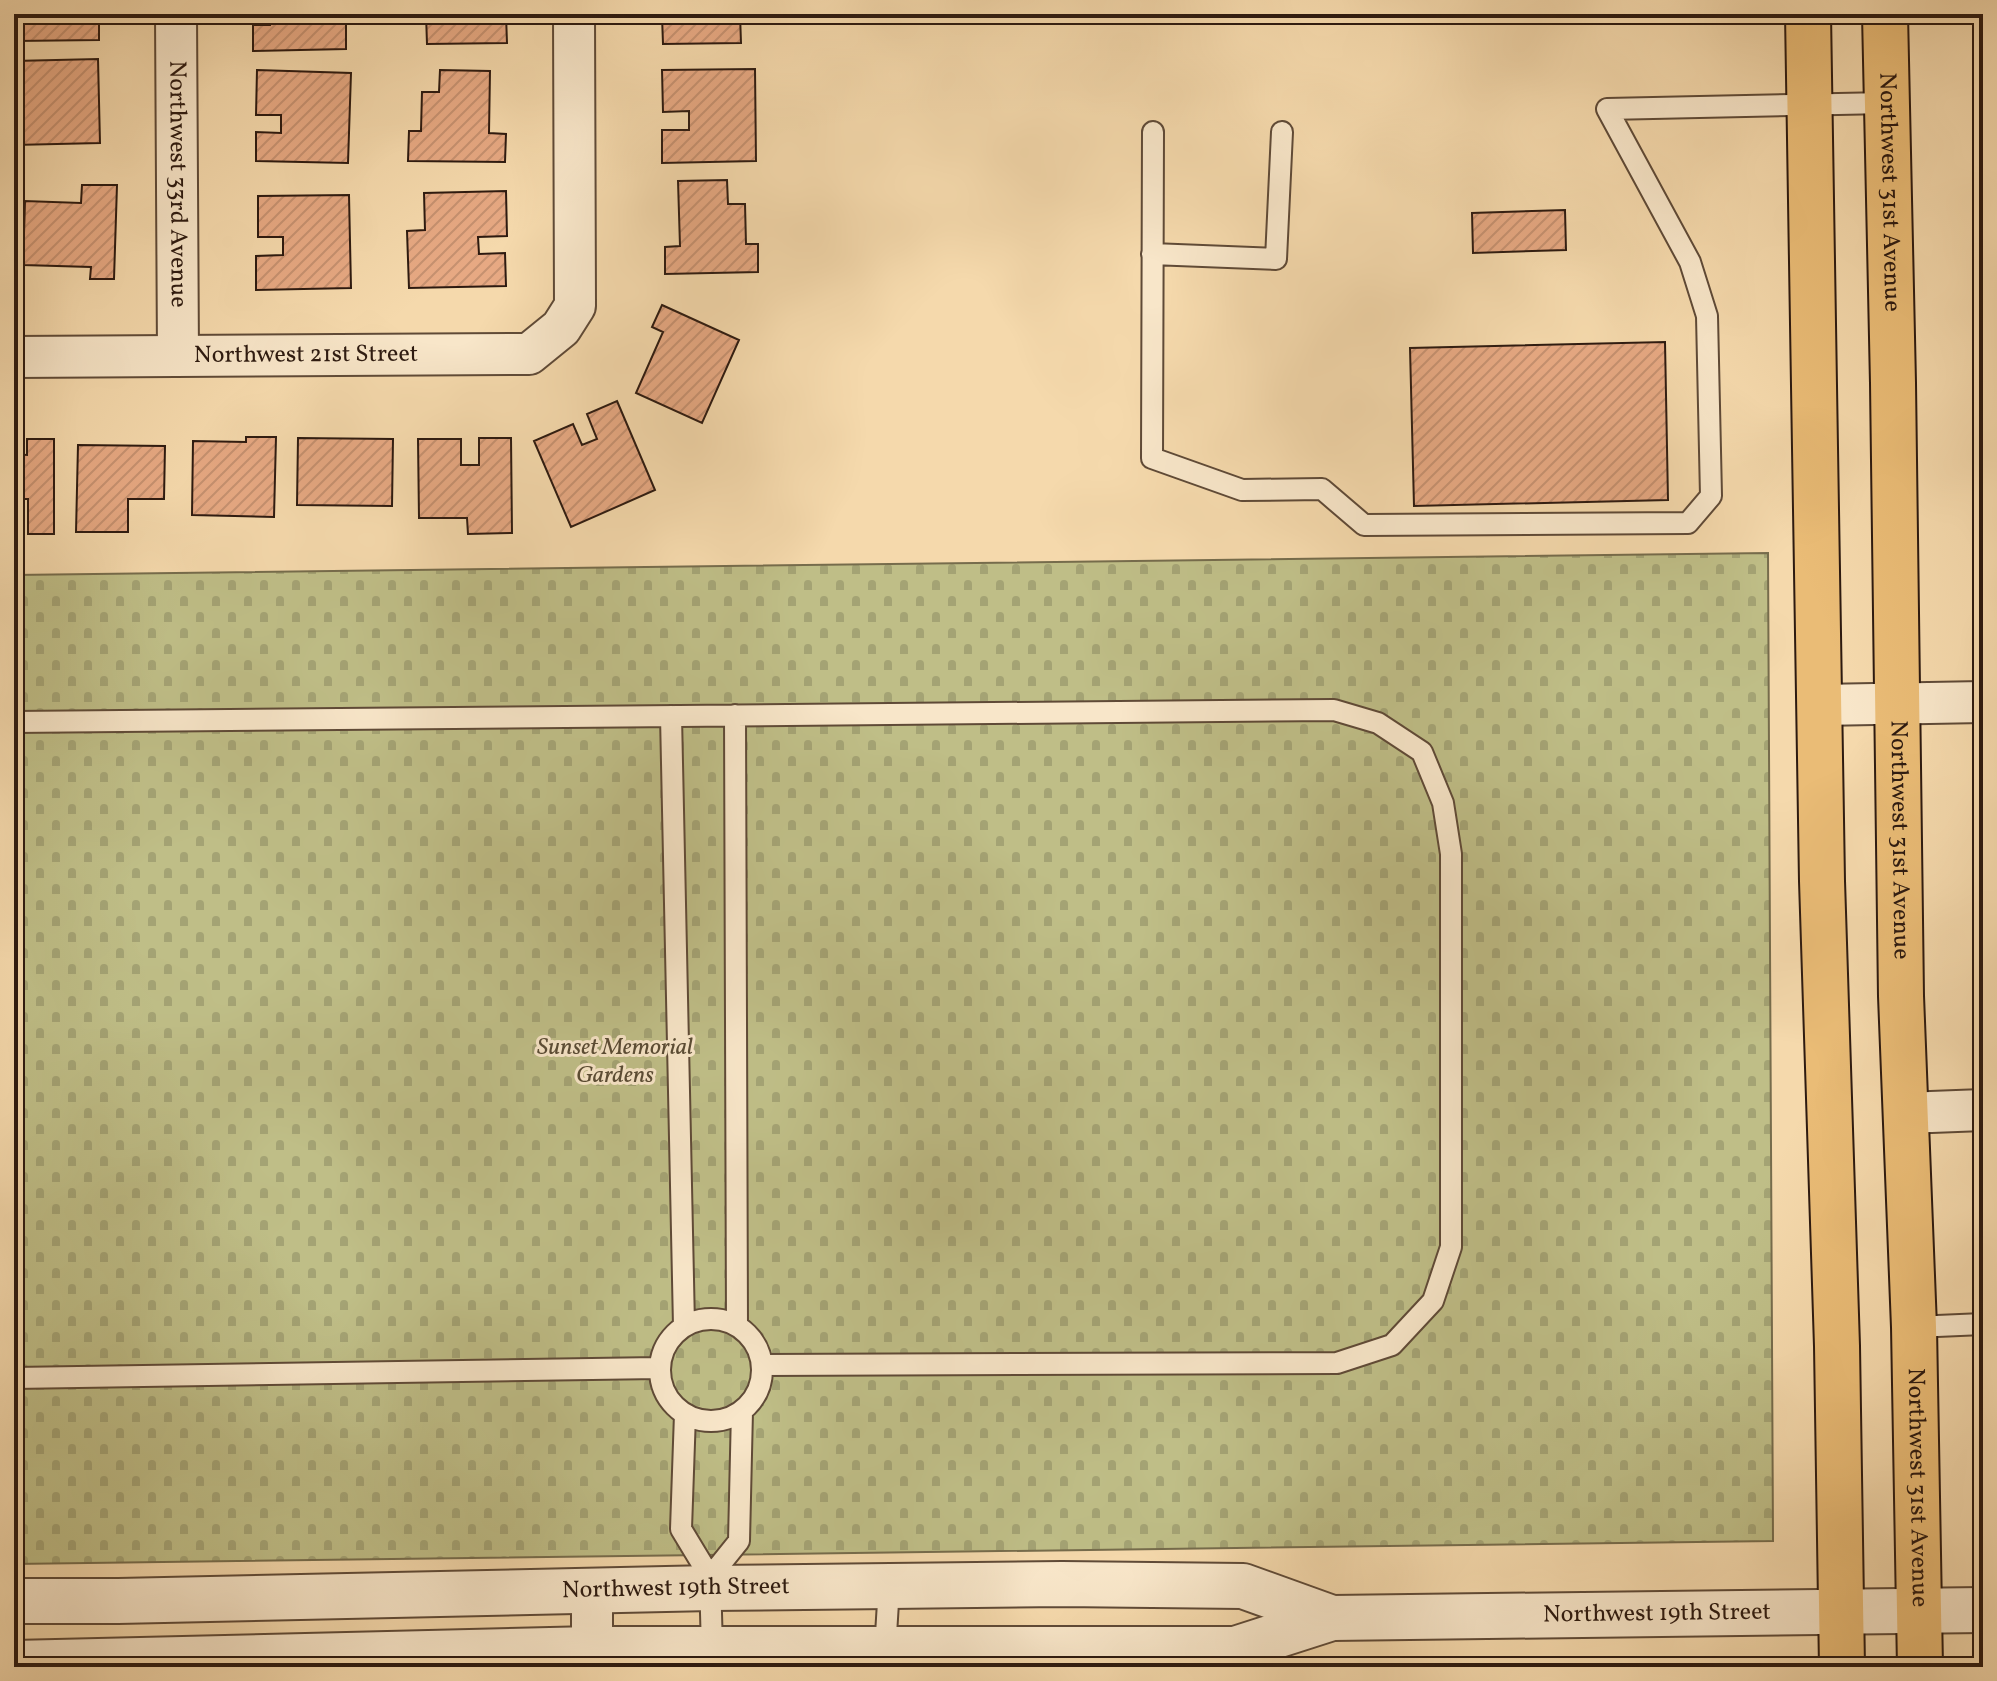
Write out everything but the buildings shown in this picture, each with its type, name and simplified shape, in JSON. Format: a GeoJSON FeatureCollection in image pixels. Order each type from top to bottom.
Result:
{"type":"FeatureCollection","features":[{"type":"Feature","properties":{"kind":"main road"},"geometry":{"type":"LineString","coordinates":[[1808,14],[1822,881],[1837,1346],[1842,1667]]}},
{"type":"Feature","properties":{"kind":"main road","name":"Northwest 31st Avenue"},"geometry":{"type":"LineString","coordinates":[[1885,14],[1901,996],[1914,1327],[1920,1667]]}},
{"type":"Feature","properties":{"kind":"street","name":"Northwest 33rd Avenue"},"geometry":{"type":"LineString","coordinates":[[176,14],[178,355]]}},
{"type":"Feature","properties":{"kind":"street","name":"Northwest 21st Street"},"geometry":{"type":"LineString","coordinates":[[14,357],[529,354],[561,328],[575,306],[574,14]]}},
{"type":"Feature","properties":{"kind":"street"},"geometry":{"type":"LineString","coordinates":[[1820,705],[1983,702]]}},
{"type":"Feature","properties":{"kind":"street"},"geometry":{"type":"LineString","coordinates":[[1905,1113],[1983,1110]]}},
{"type":"Feature","properties":{"kind":"street","name":"Northwest 19th Street"},"geometry":{"type":"LineString","coordinates":[[14,1601],[592,1590],[710,1582],[889,1586],[1243,1586],[1332,1618]]}},
{"type":"Feature","properties":{"kind":"street"},"geometry":{"type":"LineString","coordinates":[[592,1590],[592,1658]]}},
{"type":"Feature","properties":{"kind":"street","name":"Northwest 19th Street"},"geometry":{"type":"LineString","coordinates":[[14,1663],[592,1658],[712,1649],[884,1658],[1235,1649],[1332,1618],[1983,1610]]}},
{"type":"Feature","properties":{"kind":"lane"},"geometry":{"type":"LineString","coordinates":[[1153,132],[1152,458],[1242,490],[1322,489],[1364,525],[1688,523],[1711,496],[1707,316],[1690,262],[1607,109],[1886,103]]}},
{"type":"Feature","properties":{"kind":"lane"},"geometry":{"type":"LineString","coordinates":[[1152,254],[1276,259],[1282,132]]}},
{"type":"Feature","properties":{"kind":"lane"},"geometry":{"type":"LineString","coordinates":[[14,722],[1334,710],[1378,723],[1422,752],[1443,803],[1451,854],[1451,1247],[1433,1301],[1392,1345],[1337,1363],[762,1365]]}},
{"type":"Feature","properties":{"kind":"lane"},"geometry":{"type":"LineString","coordinates":[[735,715],[737,1326]]}},
{"type":"Feature","properties":{"kind":"lane"},"geometry":{"type":"LineString","coordinates":[[671,716],[684,1326]]}},
{"type":"Feature","properties":{"kind":"lane"},"geometry":{"type":"LineString","coordinates":[[696,1320],[724,1320],[737,1326],[758,1349],[762,1365],[761,1382],[754,1398],[742,1411],[713,1421],[698,1420],[673,1406],[665,1395],[658,1368],[662,1352],[671,1337],[696,1320]]}},
{"type":"Feature","properties":{"kind":"lane"},"geometry":{"type":"LineString","coordinates":[[1914,1327],[1983,1324]]}},
{"type":"Feature","properties":{"kind":"lane"},"geometry":{"type":"LineString","coordinates":[[14,1378],[658,1368]]}},
{"type":"Feature","properties":{"kind":"lane"},"geometry":{"type":"LineString","coordinates":[[710,1582],[739,1541],[742,1411]]}},
{"type":"Feature","properties":{"kind":"lane"},"geometry":{"type":"LineString","coordinates":[[685,1414],[681,1529],[710,1582],[712,1649]]}},
{"type":"Feature","properties":{"kind":"lane"},"geometry":{"type":"LineString","coordinates":[[884,1658],[889,1586]]}},
{"type":"Feature","properties":{"kind":"green space","name":"Sunset Memorial Gardens"},"geometry":{"type":"Polygon","coordinates":[[[1768,553],[1773,1541],[14,1564],[14,575],[1768,553]]]}}]}
